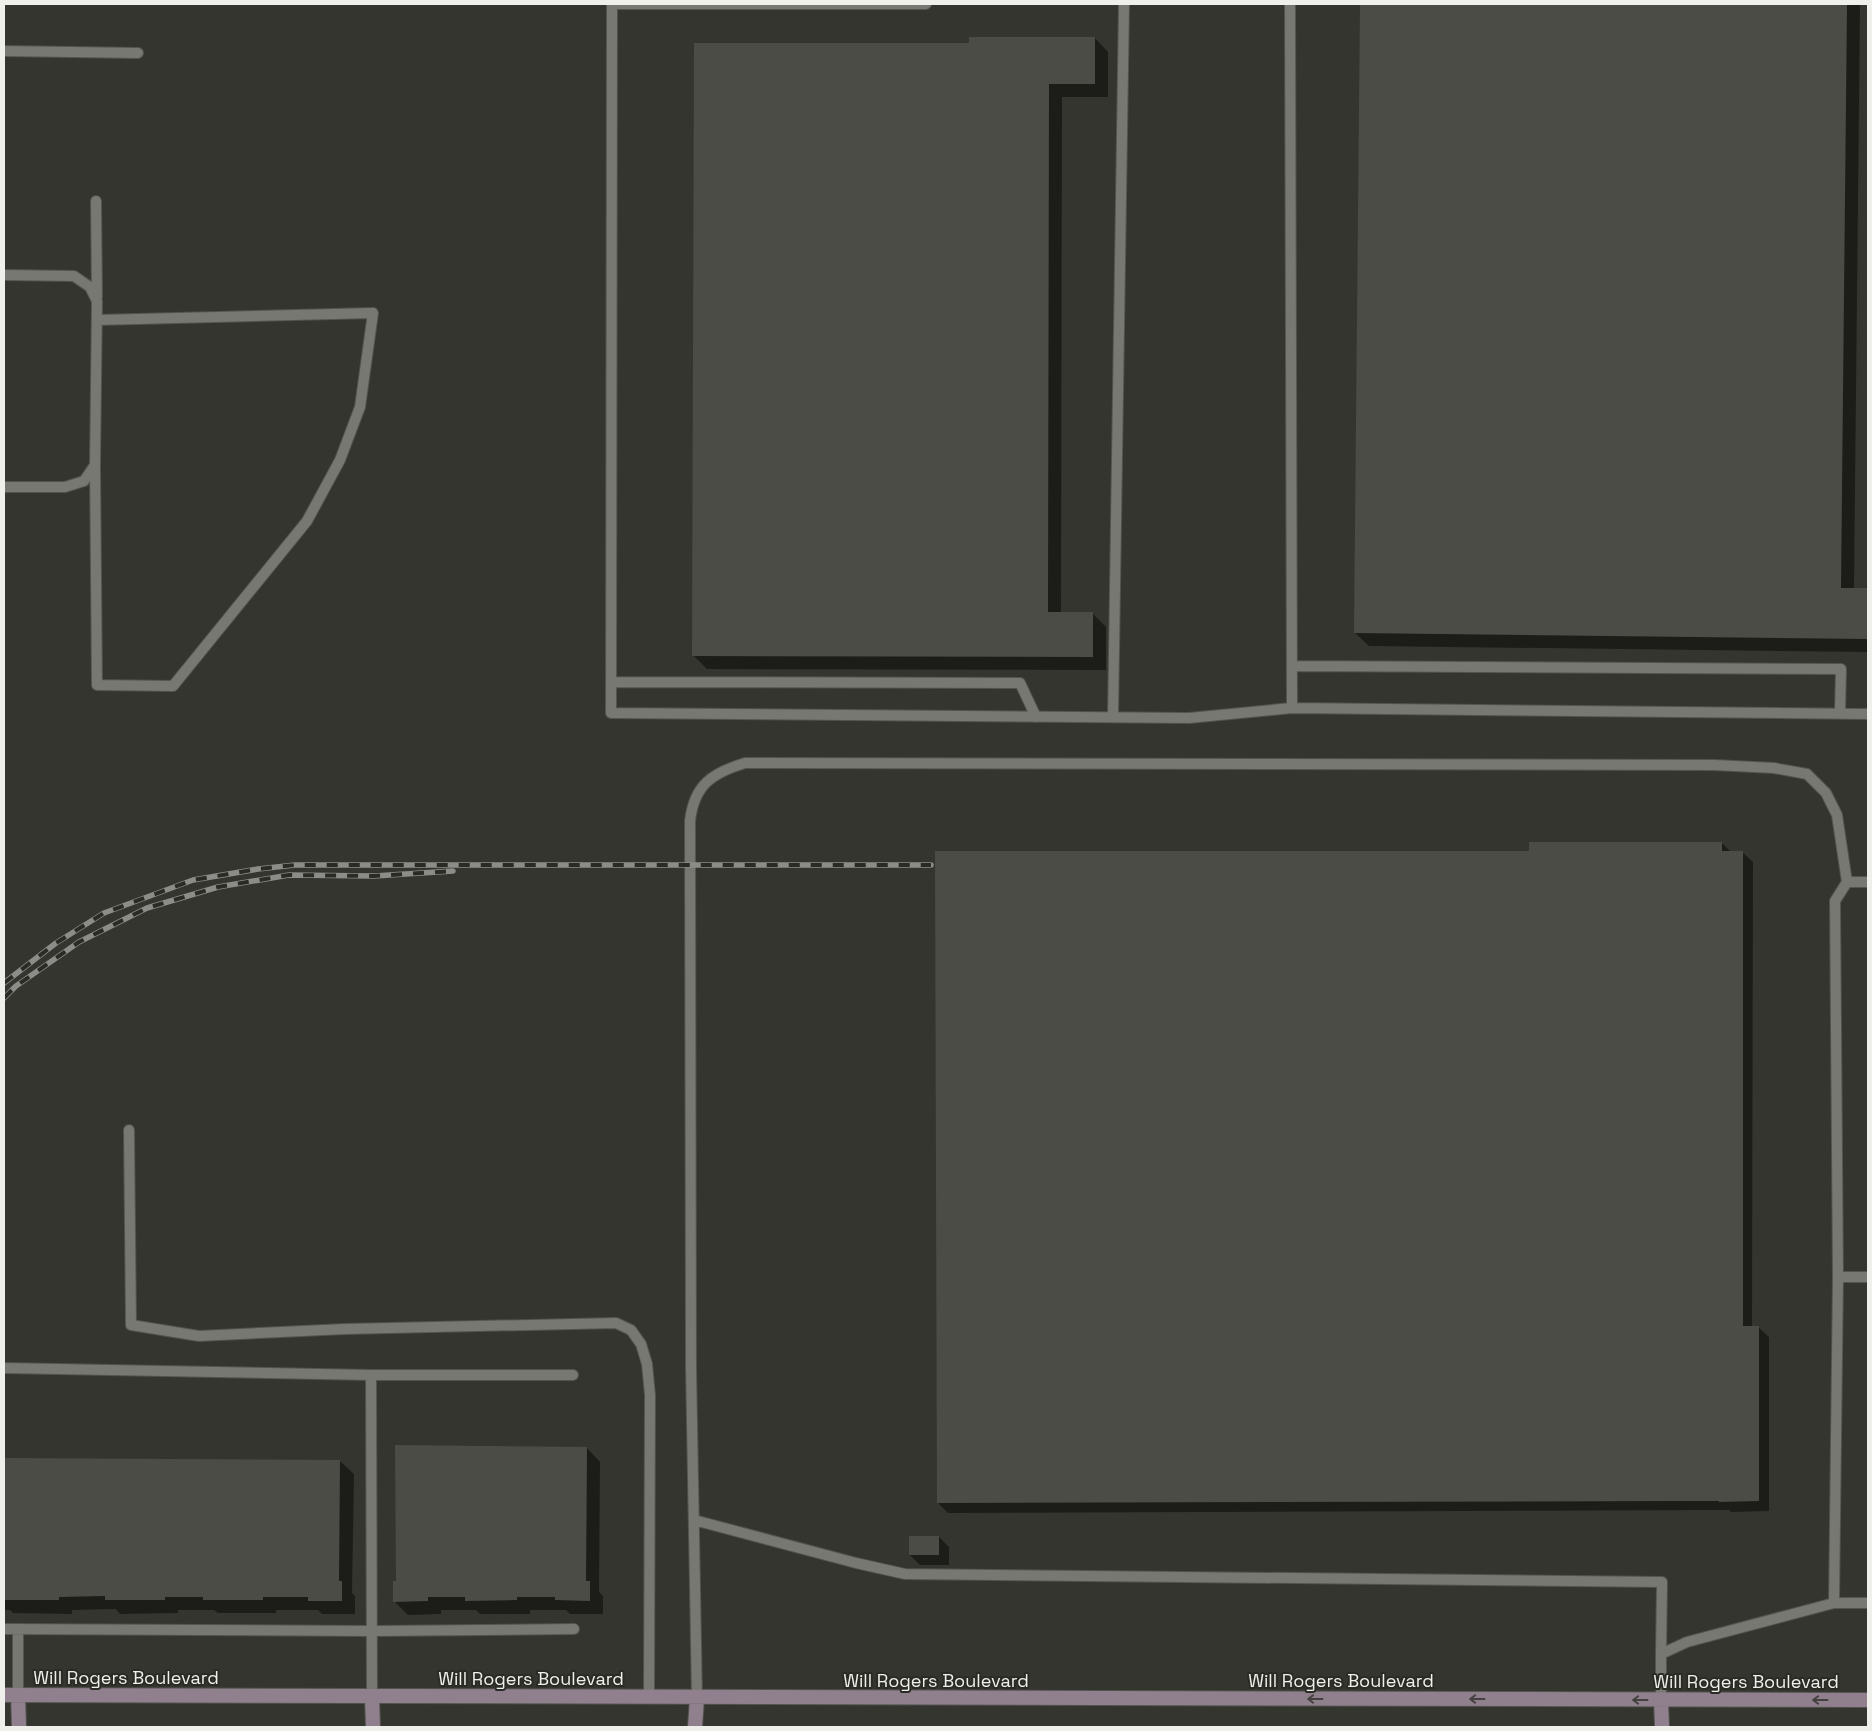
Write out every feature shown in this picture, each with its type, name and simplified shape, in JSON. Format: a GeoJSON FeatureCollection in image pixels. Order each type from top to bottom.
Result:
{"type":"FeatureCollection","features":[{"type":"Feature","properties":{"kind":"main road","name":"Will Rogers Boulevard"},"geometry":{"type":"LineString","coordinates":[[4,1695],[1868,1700]]}},
{"type":"Feature","properties":{"kind":"main road"},"geometry":{"type":"LineString","coordinates":[[18,1695],[19,1727]]}},
{"type":"Feature","properties":{"kind":"main road"},"geometry":{"type":"LineString","coordinates":[[372,1697],[373,1727]]}},
{"type":"Feature","properties":{"kind":"main road"},"geometry":{"type":"LineString","coordinates":[[695,1727],[697,1698]]}},
{"type":"Feature","properties":{"kind":"main road"},"geometry":{"type":"LineString","coordinates":[[1661,1700],[1662,1727]]}},
{"type":"Feature","properties":{"kind":"lane"},"geometry":{"type":"LineString","coordinates":[[926,4],[612,4],[611,713],[1189,718],[1292,708],[1868,714]]}},
{"type":"Feature","properties":{"kind":"lane"},"geometry":{"type":"LineString","coordinates":[[1113,718],[1124,4]]}},
{"type":"Feature","properties":{"kind":"lane"},"geometry":{"type":"LineString","coordinates":[[1290,4],[1292,708]]}},
{"type":"Feature","properties":{"kind":"lane"},"geometry":{"type":"LineString","coordinates":[[4,51],[138,53]]}},
{"type":"Feature","properties":{"kind":"lane"},"geometry":{"type":"LineString","coordinates":[[96,201],[95,464],[97,685],[173,686],[307,521],[340,460],[360,407],[373,313],[97,320]]}},
{"type":"Feature","properties":{"kind":"lane"},"geometry":{"type":"LineString","coordinates":[[4,275],[74,276],[90,287],[97,301]]}},
{"type":"Feature","properties":{"kind":"lane"},"geometry":{"type":"LineString","coordinates":[[4,487],[65,487],[84,482],[95,464]]}},
{"type":"Feature","properties":{"kind":"lane"},"geometry":{"type":"LineString","coordinates":[[1292,666],[1842,668],[1840,713]]}},
{"type":"Feature","properties":{"kind":"lane"},"geometry":{"type":"LineString","coordinates":[[611,682],[1020,683],[1036,717]]}},
{"type":"Feature","properties":{"kind":"lane"},"geometry":{"type":"LineString","coordinates":[[697,1698],[691,1348],[690,821],[692,806],[698,791],[710,777],[725,769],[745,763],[1714,765],[1774,768],[1807,774],[1826,793],[1838,815],[1847,882],[1835,901],[1838,1277],[1834,1603]]}},
{"type":"Feature","properties":{"kind":"lane"},"geometry":{"type":"LineString","coordinates":[[1847,882],[1868,882]]}},
{"type":"Feature","properties":{"kind":"lane"},"geometry":{"type":"LineString","coordinates":[[129,1130],[131,1325],[200,1336],[345,1329],[616,1323],[631,1330],[641,1344],[648,1364],[650,1395],[649,1698]]}},
{"type":"Feature","properties":{"kind":"lane"},"geometry":{"type":"LineString","coordinates":[[1838,1277],[1868,1277]]}},
{"type":"Feature","properties":{"kind":"lane"},"geometry":{"type":"LineString","coordinates":[[4,1368],[371,1375],[573,1375]]}},
{"type":"Feature","properties":{"kind":"lane"},"geometry":{"type":"LineString","coordinates":[[371,1375],[372,1697]]}},
{"type":"Feature","properties":{"kind":"lane"},"geometry":{"type":"LineString","coordinates":[[694,1520],[904,1574],[1662,1582],[1661,1700]]}},
{"type":"Feature","properties":{"kind":"lane"},"geometry":{"type":"LineString","coordinates":[[1661,1654],[1687,1642],[1834,1603],[1868,1603]]}},
{"type":"Feature","properties":{"kind":"lane"},"geometry":{"type":"LineString","coordinates":[[4,1629],[372,1631],[574,1629]]}},
{"type":"Feature","properties":{"kind":"lane"},"geometry":{"type":"LineString","coordinates":[[18,1629],[18,1695]]}},
{"type":"Feature","properties":{"kind":"building"},"geometry":{"type":"Polygon","coordinates":[[[1360,4],[1847,4],[1841,588],[1868,588],[1868,639],[1354,633],[1360,4]]]}},
{"type":"Feature","properties":{"kind":"building"},"geometry":{"type":"Polygon","coordinates":[[[969,37],[1095,37],[1095,84],[1049,84],[1048,612],[1093,612],[1093,657],[692,656],[694,43],[969,43],[969,37]]]}},
{"type":"Feature","properties":{"kind":"building"},"geometry":{"type":"Polygon","coordinates":[[[1529,842],[1722,842],[1722,851],[1743,851],[1743,1326],[1759,1326],[1759,1501],[937,1503],[935,851],[1529,851],[1529,842]]]}},
{"type":"Feature","properties":{"kind":"building"},"geometry":{"type":"Polygon","coordinates":[[[395,1445],[587,1447],[586,1581],[590,1581],[590,1601],[555,1600],[555,1597],[517,1597],[517,1600],[465,1601],[465,1597],[428,1597],[428,1601],[393,1602],[393,1581],[396,1581],[395,1445]]]}},
{"type":"Feature","properties":{"kind":"building"},"geometry":{"type":"Polygon","coordinates":[[[4,1458],[340,1460],[339,1581],[342,1581],[342,1601],[308,1601],[308,1597],[263,1597],[263,1600],[203,1600],[203,1597],[165,1597],[165,1600],[105,1600],[105,1596],[59,1597],[59,1600],[4,1600],[4,1458]]]}},
{"type":"Feature","properties":{"kind":"building"},"geometry":{"type":"Polygon","coordinates":[[[909,1536],[939,1536],[939,1555],[909,1555],[909,1536]]]}},
{"type":"Feature","properties":{"kind":"railway"},"geometry":{"type":"LineString","coordinates":[[4,983],[56,943],[104,913],[193,880],[258,869],[295,865],[931,865]]}},
{"type":"Feature","properties":{"kind":"railway"},"geometry":{"type":"LineString","coordinates":[[4,998],[16,986],[79,942],[147,908],[218,887],[289,875],[374,876],[453,871]]}}]}
